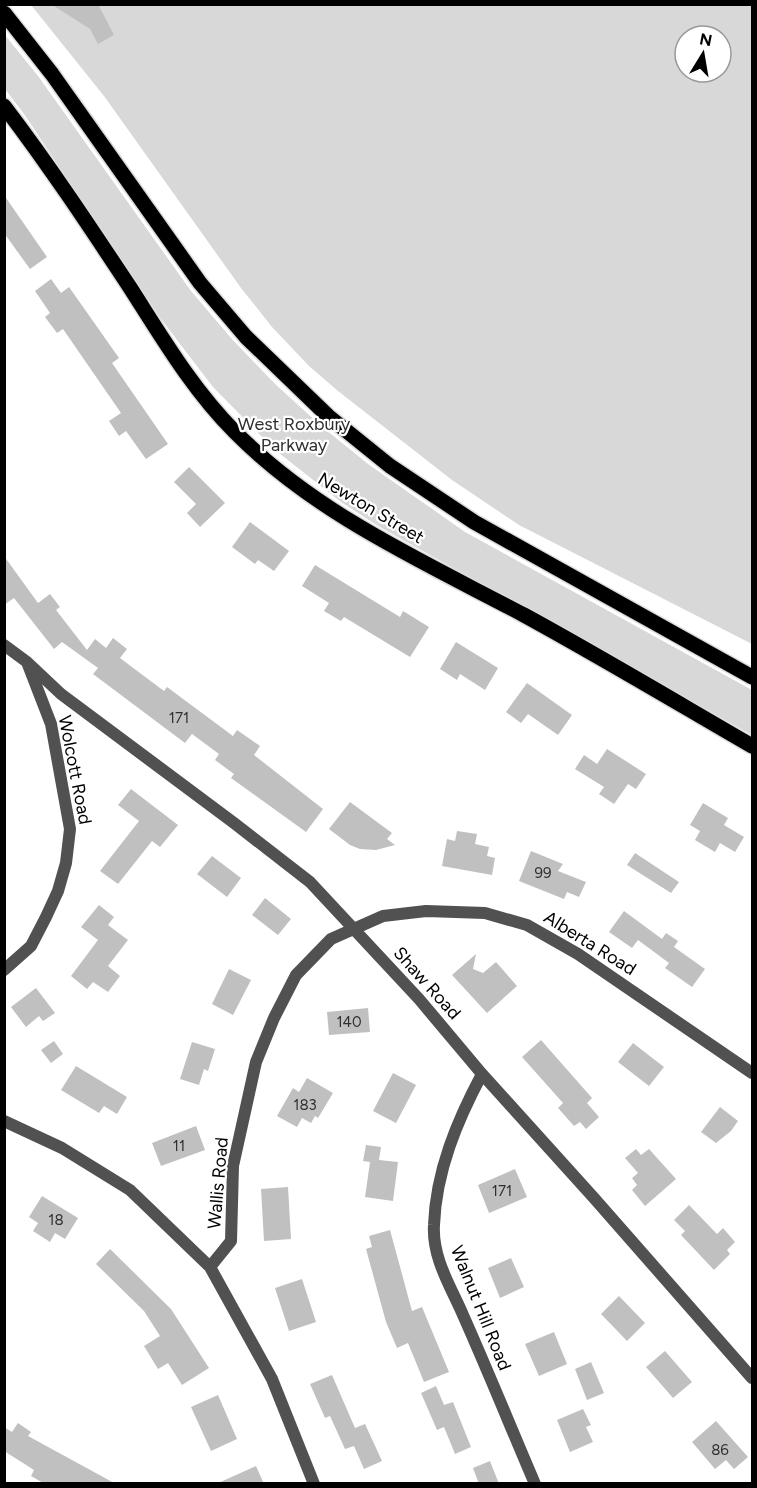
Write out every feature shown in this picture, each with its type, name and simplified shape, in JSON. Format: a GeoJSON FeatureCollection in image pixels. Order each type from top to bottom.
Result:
{"type":"FeatureCollection","features":[{"type":"Feature","properties":{"kind":"main road"},"geometry":{"type":"LineString","coordinates":[[4,13],[52,74],[200,284],[246,337],[328,416],[390,466],[474,522],[753,677]]}},
{"type":"Feature","properties":{"kind":"main road","name":"Newton Street"},"geometry":{"type":"LineString","coordinates":[[4,106],[100,243],[196,388],[233,430],[265,461],[358,525],[629,674],[753,746]]}},
{"type":"Feature","properties":{"kind":"street"},"geometry":{"type":"LineString","coordinates":[[4,645],[27,662]]}},
{"type":"Feature","properties":{"kind":"street","name":"Shaw Road"},"geometry":{"type":"LineString","coordinates":[[27,662],[61,694],[310,882],[419,999],[482,1074],[580,1181],[753,1378]]}},
{"type":"Feature","properties":{"kind":"street","name":"Wolcott Road"},"geometry":{"type":"LineString","coordinates":[[4,970],[31,945],[46,917],[58,891],[66,863],[70,829],[51,724],[27,662]]}},
{"type":"Feature","properties":{"kind":"street","name":"Alberta Road"},"geometry":{"type":"LineString","coordinates":[[352,929],[383,916],[426,911],[485,913],[527,925],[578,954],[753,1073]]}},
{"type":"Feature","properties":{"kind":"street","name":"Wallis Road"},"geometry":{"type":"LineString","coordinates":[[210,1267],[231,1241],[233,1166],[256,1062],[274,1018],[296,975],[332,939],[352,929]]}},
{"type":"Feature","properties":{"kind":"street","name":"Walnut Hill Road"},"geometry":{"type":"LineString","coordinates":[[482,1074],[463,1109],[450,1144],[438,1190],[433,1227],[436,1250],[443,1273],[535,1484]]}},
{"type":"Feature","properties":{"kind":"street"},"geometry":{"type":"LineString","coordinates":[[4,1121],[62,1148],[130,1190],[210,1267],[272,1379],[314,1484]]}},
{"type":"Feature","properties":{"kind":"green space"},"geometry":{"type":"Polygon","coordinates":[[[31,5],[752,5],[752,644],[519,525],[452,480],[309,366],[272,327],[241,288],[104,96],[31,5]]]}},
{"type":"Feature","properties":{"kind":"green space","name":"West Roxbury Parkway"},"geometry":{"type":"Polygon","coordinates":[[[4,34],[38,76],[191,291],[274,383],[368,464],[465,532],[752,690],[752,735],[378,526],[341,502],[274,449],[213,387],[161,319],[5,89],[4,34]]]}},
{"type":"Feature","properties":{"kind":"building"},"geometry":{"type":"Polygon","coordinates":[[[51,4],[98,4],[114,35],[98,44],[90,29],[51,4]]]}},
{"type":"Feature","properties":{"kind":"building"},"geometry":{"type":"Polygon","coordinates":[[[4,195],[47,257],[30,269],[4,233],[4,195]]]}},
{"type":"Feature","properties":{"kind":"building"},"geometry":{"type":"Polygon","coordinates":[[[51,279],[61,293],[69,287],[119,358],[112,363],[168,444],[146,459],[126,431],[119,436],[109,421],[121,413],[63,329],[57,333],[45,317],[50,313],[35,291],[51,279]]]}},
{"type":"Feature","properties":{"kind":"building"},"geometry":{"type":"Polygon","coordinates":[[[189,467],[225,503],[200,527],[187,513],[196,504],[174,482],[189,467]]]}},
{"type":"Feature","properties":{"kind":"building"},"geometry":{"type":"Polygon","coordinates":[[[250,522],[289,551],[274,571],[258,560],[255,564],[232,547],[250,522]]]}},
{"type":"Feature","properties":{"kind":"building"},"geometry":{"type":"Polygon","coordinates":[[[4,556],[38,603],[50,594],[60,607],[56,610],[87,650],[95,639],[106,648],[113,638],[127,649],[120,658],[164,691],[167,687],[233,736],[237,730],[260,746],[254,755],[323,809],[306,832],[231,778],[234,774],[215,760],[219,754],[192,734],[185,743],[93,674],[98,668],[62,642],[54,649],[14,598],[4,605],[4,556]]]}},
{"type":"Feature","properties":{"kind":"building"},"geometry":{"type":"Polygon","coordinates":[[[315,565],[400,617],[403,611],[429,627],[410,657],[344,617],[341,621],[324,611],[329,603],[302,586],[315,565]]]}},
{"type":"Feature","properties":{"kind":"building"},"geometry":{"type":"Polygon","coordinates":[[[456,642],[498,668],[485,690],[460,674],[457,680],[440,669],[456,642]]]}},
{"type":"Feature","properties":{"kind":"building"},"geometry":{"type":"Polygon","coordinates":[[[527,683],[572,715],[558,735],[528,714],[521,723],[506,712],[527,683]]]}},
{"type":"Feature","properties":{"kind":"building"},"geometry":{"type":"Polygon","coordinates":[[[607,749],[646,774],[636,789],[628,784],[614,804],[599,794],[604,787],[575,769],[584,755],[597,764],[607,749]]]}},
{"type":"Feature","properties":{"kind":"building"},"geometry":{"type":"Polygon","coordinates":[[[131,789],[178,825],[160,847],[152,841],[118,884],[100,871],[139,821],[118,805],[131,789]]]}},
{"type":"Feature","properties":{"kind":"building"},"geometry":{"type":"Polygon","coordinates":[[[350,802],[392,833],[387,839],[395,845],[376,850],[360,849],[350,845],[329,829],[350,802]]]}},
{"type":"Feature","properties":{"kind":"building"},"geometry":{"type":"Polygon","coordinates":[[[703,803],[728,818],[724,825],[744,837],[735,852],[720,843],[715,852],[695,840],[700,831],[690,825],[703,803]]]}},
{"type":"Feature","properties":{"kind":"building"},"geometry":{"type":"Polygon","coordinates":[[[457,831],[477,834],[475,844],[489,847],[487,856],[495,858],[492,875],[442,866],[447,839],[455,841],[457,831]]]}},
{"type":"Feature","properties":{"kind":"building"},"geometry":{"type":"Polygon","coordinates":[[[531,851],[563,864],[558,871],[586,882],[579,897],[567,892],[564,899],[519,881],[531,851]]]}},
{"type":"Feature","properties":{"kind":"building"},"geometry":{"type":"Polygon","coordinates":[[[635,853],[679,882],[671,893],[627,865],[635,853]]]}},
{"type":"Feature","properties":{"kind":"building"},"geometry":{"type":"Polygon","coordinates":[[[212,856],[241,878],[227,897],[197,874],[212,856]]]}},
{"type":"Feature","properties":{"kind":"building"},"geometry":{"type":"Polygon","coordinates":[[[265,898],[291,919],[278,935],[252,915],[265,898]]]}},
{"type":"Feature","properties":{"kind":"building"},"geometry":{"type":"Polygon","coordinates":[[[99,905],[114,917],[108,925],[128,940],[108,966],[120,976],[108,992],[93,982],[87,989],[71,976],[98,940],[81,927],[99,905]]]}},
{"type":"Feature","properties":{"kind":"building"},"geometry":{"type":"Polygon","coordinates":[[[624,911],[662,939],[666,933],[678,941],[674,947],[705,969],[692,987],[665,968],[669,963],[638,940],[632,948],[609,932],[624,911]]]}},
{"type":"Feature","properties":{"kind":"building"},"geometry":{"type":"Polygon","coordinates":[[[476,954],[473,969],[483,973],[496,962],[517,986],[487,1013],[452,975],[476,954]]]}},
{"type":"Feature","properties":{"kind":"building"},"geometry":{"type":"Polygon","coordinates":[[[229,969],[251,980],[233,1015],[212,1004],[229,969]]]}},
{"type":"Feature","properties":{"kind":"building"},"geometry":{"type":"Polygon","coordinates":[[[36,988],[55,1013],[43,1021],[39,1016],[26,1027],[11,1007],[36,988]]]}},
{"type":"Feature","properties":{"kind":"building"},"geometry":{"type":"Polygon","coordinates":[[[368,1008],[370,1032],[329,1035],[327,1012],[368,1008]]]}},
{"type":"Feature","properties":{"kind":"building"},"geometry":{"type":"Polygon","coordinates":[[[541,1040],[592,1098],[587,1103],[599,1117],[586,1129],[580,1122],[574,1126],[558,1108],[563,1103],[522,1057],[541,1040]]]}},
{"type":"Feature","properties":{"kind":"building"},"geometry":{"type":"Polygon","coordinates":[[[54,1041],[63,1054],[51,1063],[41,1050],[54,1041]]]}},
{"type":"Feature","properties":{"kind":"building"},"geometry":{"type":"Polygon","coordinates":[[[192,1042],[215,1049],[208,1071],[204,1069],[199,1085],[180,1079],[192,1042]]]}},
{"type":"Feature","properties":{"kind":"building"},"geometry":{"type":"Polygon","coordinates":[[[633,1043],[664,1067],[649,1086],[618,1062],[633,1043]]]}},
{"type":"Feature","properties":{"kind":"building"},"geometry":{"type":"Polygon","coordinates":[[[76,1066],[127,1097],[117,1114],[104,1106],[99,1113],[61,1090],[76,1066]]]}},
{"type":"Feature","properties":{"kind":"building"},"geometry":{"type":"Polygon","coordinates":[[[393,1073],[416,1085],[396,1123],[373,1111],[393,1073]]]}},
{"type":"Feature","properties":{"kind":"building"},"geometry":{"type":"Polygon","coordinates":[[[307,1078],[333,1093],[318,1118],[315,1116],[311,1123],[302,1118],[297,1127],[277,1116],[293,1088],[299,1092],[307,1078]]]}},
{"type":"Feature","properties":{"kind":"building"},"geometry":{"type":"Polygon","coordinates":[[[720,1107],[738,1121],[731,1131],[716,1143],[701,1132],[720,1107]]]}},
{"type":"Feature","properties":{"kind":"building"},"geometry":{"type":"Polygon","coordinates":[[[196,1126],[205,1150],[161,1166],[152,1143],[196,1126]]]}},
{"type":"Feature","properties":{"kind":"building"},"geometry":{"type":"Polygon","coordinates":[[[366,1145],[381,1147],[379,1160],[398,1162],[393,1201],[365,1197],[370,1162],[363,1161],[366,1145]]]}},
{"type":"Feature","properties":{"kind":"building"},"geometry":{"type":"Polygon","coordinates":[[[636,1149],[641,1155],[649,1149],[676,1179],[645,1206],[632,1190],[637,1185],[632,1178],[638,1173],[625,1158],[636,1149]]]}},
{"type":"Feature","properties":{"kind":"building"},"geometry":{"type":"Polygon","coordinates":[[[515,1169],[527,1197],[489,1213],[478,1185],[515,1169]]]}},
{"type":"Feature","properties":{"kind":"building"},"geometry":{"type":"Polygon","coordinates":[[[288,1187],[291,1239],[264,1241],[261,1189],[288,1187]]]}},
{"type":"Feature","properties":{"kind":"building"},"geometry":{"type":"Polygon","coordinates":[[[42,1196],[78,1218],[65,1239],[55,1233],[50,1242],[33,1231],[38,1223],[29,1217],[42,1196]]]}},
{"type":"Feature","properties":{"kind":"building"},"geometry":{"type":"Polygon","coordinates":[[[689,1205],[717,1234],[723,1228],[735,1242],[727,1250],[730,1254],[714,1270],[681,1235],[685,1231],[674,1220],[689,1205]]]}},
{"type":"Feature","properties":{"kind":"building"},"geometry":{"type":"Polygon","coordinates":[[[390,1230],[412,1311],[422,1307],[449,1372],[424,1382],[408,1343],[397,1348],[386,1322],[366,1249],[372,1247],[369,1236],[390,1230]]]}},
{"type":"Feature","properties":{"kind":"building"},"geometry":{"type":"Polygon","coordinates":[[[110,1249],[171,1309],[209,1368],[182,1385],[168,1363],[158,1369],[144,1346],[160,1336],[144,1311],[96,1264],[110,1249]]]}},
{"type":"Feature","properties":{"kind":"building"},"geometry":{"type":"Polygon","coordinates":[[[511,1258],[524,1287],[500,1298],[488,1268],[511,1258]]]}},
{"type":"Feature","properties":{"kind":"building"},"geometry":{"type":"Polygon","coordinates":[[[302,1279],[316,1322],[289,1331],[275,1288],[302,1279]]]}},
{"type":"Feature","properties":{"kind":"building"},"geometry":{"type":"Polygon","coordinates":[[[619,1296],[645,1323],[627,1341],[601,1314],[619,1296]]]}},
{"type":"Feature","properties":{"kind":"building"},"geometry":{"type":"Polygon","coordinates":[[[554,1332],[567,1364],[539,1376],[525,1344],[554,1332]]]}},
{"type":"Feature","properties":{"kind":"building"},"geometry":{"type":"Polygon","coordinates":[[[665,1351],[692,1382],[673,1398],[646,1367],[665,1351]]]}},
{"type":"Feature","properties":{"kind":"building"},"geometry":{"type":"Polygon","coordinates":[[[591,1362],[604,1393],[587,1400],[575,1369],[591,1362]]]}},
{"type":"Feature","properties":{"kind":"building"},"geometry":{"type":"Polygon","coordinates":[[[332,1375],[355,1428],[365,1424],[382,1461],[364,1469],[354,1446],[345,1449],[330,1416],[325,1418],[310,1384],[332,1375]]]}},
{"type":"Feature","properties":{"kind":"building"},"geometry":{"type":"Polygon","coordinates":[[[436,1386],[444,1405],[453,1402],[471,1447],[455,1454],[444,1427],[437,1430],[421,1393],[436,1386]]]}},
{"type":"Feature","properties":{"kind":"building"},"geometry":{"type":"Polygon","coordinates":[[[218,1395],[237,1439],[211,1451],[191,1407],[218,1395]]]}},
{"type":"Feature","properties":{"kind":"building"},"geometry":{"type":"Polygon","coordinates":[[[583,1409],[591,1425],[586,1427],[593,1442],[570,1452],[557,1420],[583,1409]]]}},
{"type":"Feature","properties":{"kind":"building"},"geometry":{"type":"Polygon","coordinates":[[[716,1421],[748,1457],[734,1469],[726,1460],[715,1469],[692,1442],[716,1421]]]}},
{"type":"Feature","properties":{"kind":"building"},"geometry":{"type":"Polygon","coordinates":[[[18,1423],[31,1432],[28,1436],[116,1484],[45,1484],[31,1476],[34,1470],[4,1451],[4,1427],[12,1432],[18,1423]]]}},
{"type":"Feature","properties":{"kind":"building"},"geometry":{"type":"Polygon","coordinates":[[[490,1461],[499,1484],[479,1484],[473,1468],[490,1461]]]}},
{"type":"Feature","properties":{"kind":"building"},"geometry":{"type":"Polygon","coordinates":[[[256,1466],[264,1484],[216,1484],[256,1466]]]}}]}
